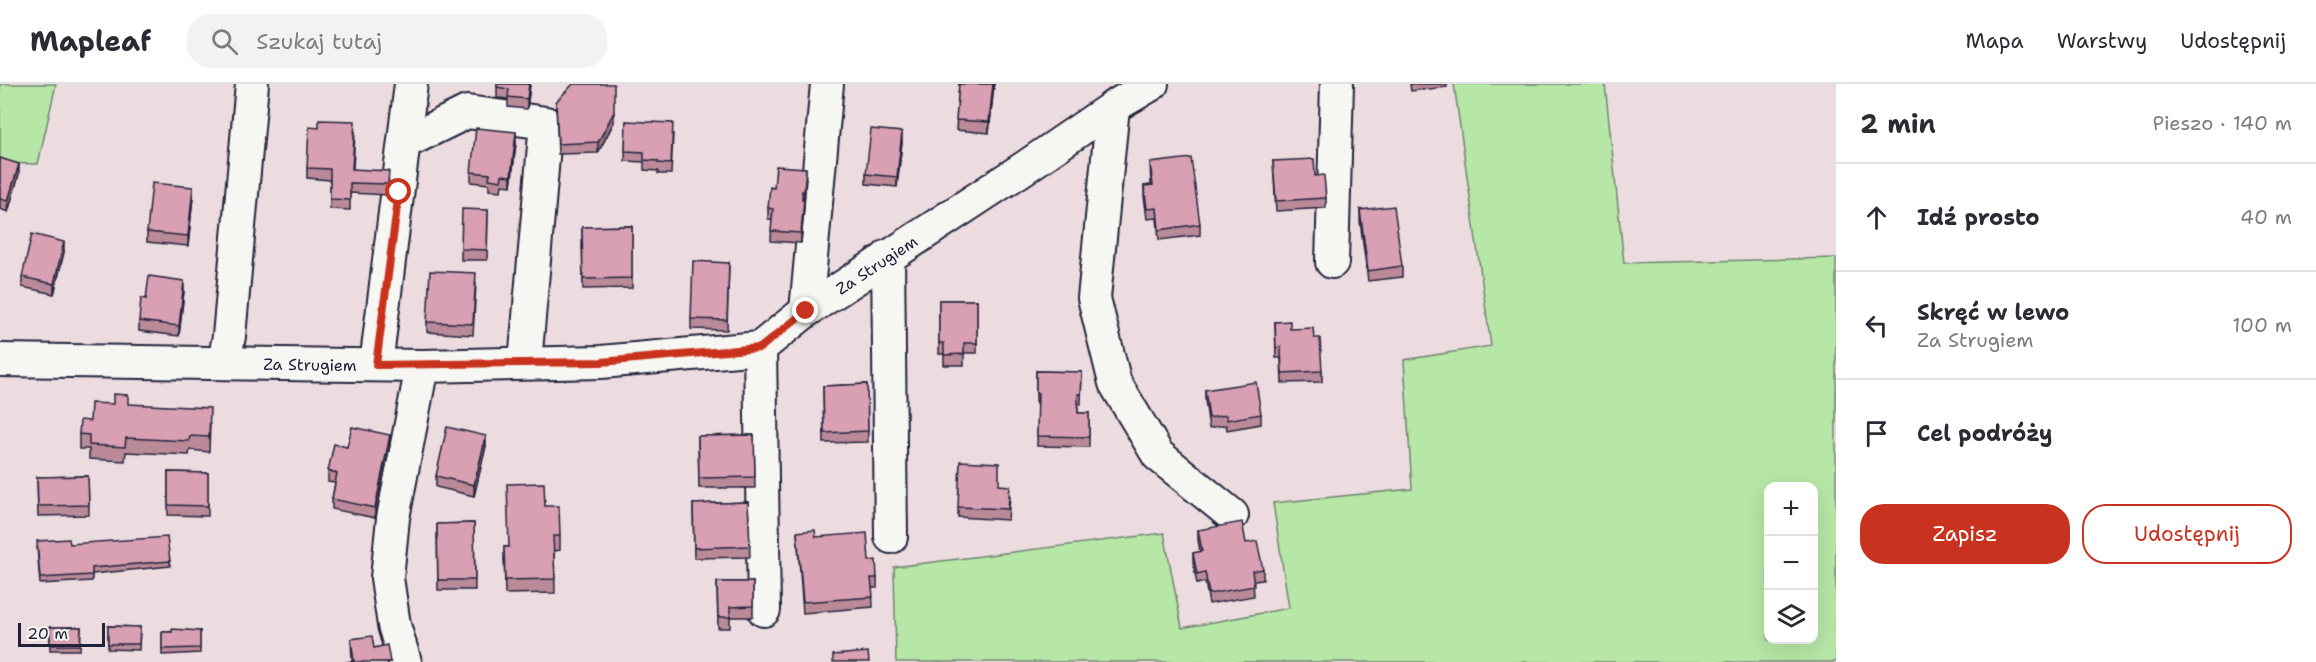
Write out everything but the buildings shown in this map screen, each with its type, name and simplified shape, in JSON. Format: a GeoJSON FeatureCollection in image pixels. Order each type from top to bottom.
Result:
{"type":"FeatureCollection","features":[{"type":"Feature","properties":{"kind":"street"},"geometry":{"type":"LineString","coordinates":[[224,363],[229,336],[252,84]]}},
{"type":"Feature","properties":{"kind":"street"},"geometry":{"type":"LineString","coordinates":[[376,365],[411,84]]}},
{"type":"Feature","properties":{"kind":"street"},"geometry":{"type":"LineString","coordinates":[[806,311],[827,84]]}},
{"type":"Feature","properties":{"kind":"street","name":"Za Strugiem"},"geometry":{"type":"LineString","coordinates":[[0,360],[422,366],[601,362],[760,348],[806,311],[1113,107],[1152,84]]}},
{"type":"Feature","properties":{"kind":"street"},"geometry":{"type":"LineString","coordinates":[[1332,262],[1337,84]]}},
{"type":"Feature","properties":{"kind":"street"},"geometry":{"type":"LineString","coordinates":[[1113,107],[1094,298],[1115,383],[1158,455],[1232,515]]}},
{"type":"Feature","properties":{"kind":"street"},"geometry":{"type":"LineString","coordinates":[[414,138],[466,112],[546,123],[525,363]]}},
{"type":"Feature","properties":{"kind":"street"},"geometry":{"type":"LineString","coordinates":[[888,256],[891,537]]}},
{"type":"Feature","properties":{"kind":"street"},"geometry":{"type":"LineString","coordinates":[[760,348],[764,610]]}},
{"type":"Feature","properties":{"kind":"street"},"geometry":{"type":"LineString","coordinates":[[405,662],[394,625],[387,578],[393,518],[422,366]]}},
{"type":"Feature","properties":{"kind":"green space"},"geometry":{"type":"Polygon","coordinates":[[[0,84],[56,84],[38,164],[0,163],[0,84]]]}},
{"type":"Feature","properties":{"kind":"green space"},"geometry":{"type":"Polygon","coordinates":[[[1454,84],[1605,84],[1624,263],[1836,258],[1836,662],[896,662],[894,567],[1164,533],[1182,628],[1289,608],[1273,503],[1412,489],[1404,360],[1491,346],[1454,84]]]}},
{"type":"Feature","properties":{"kind":"route"},"geometry":{"type":"LineString","coordinates":[[399,192],[376,365],[601,362],[760,348],[806,311]]}}]}
